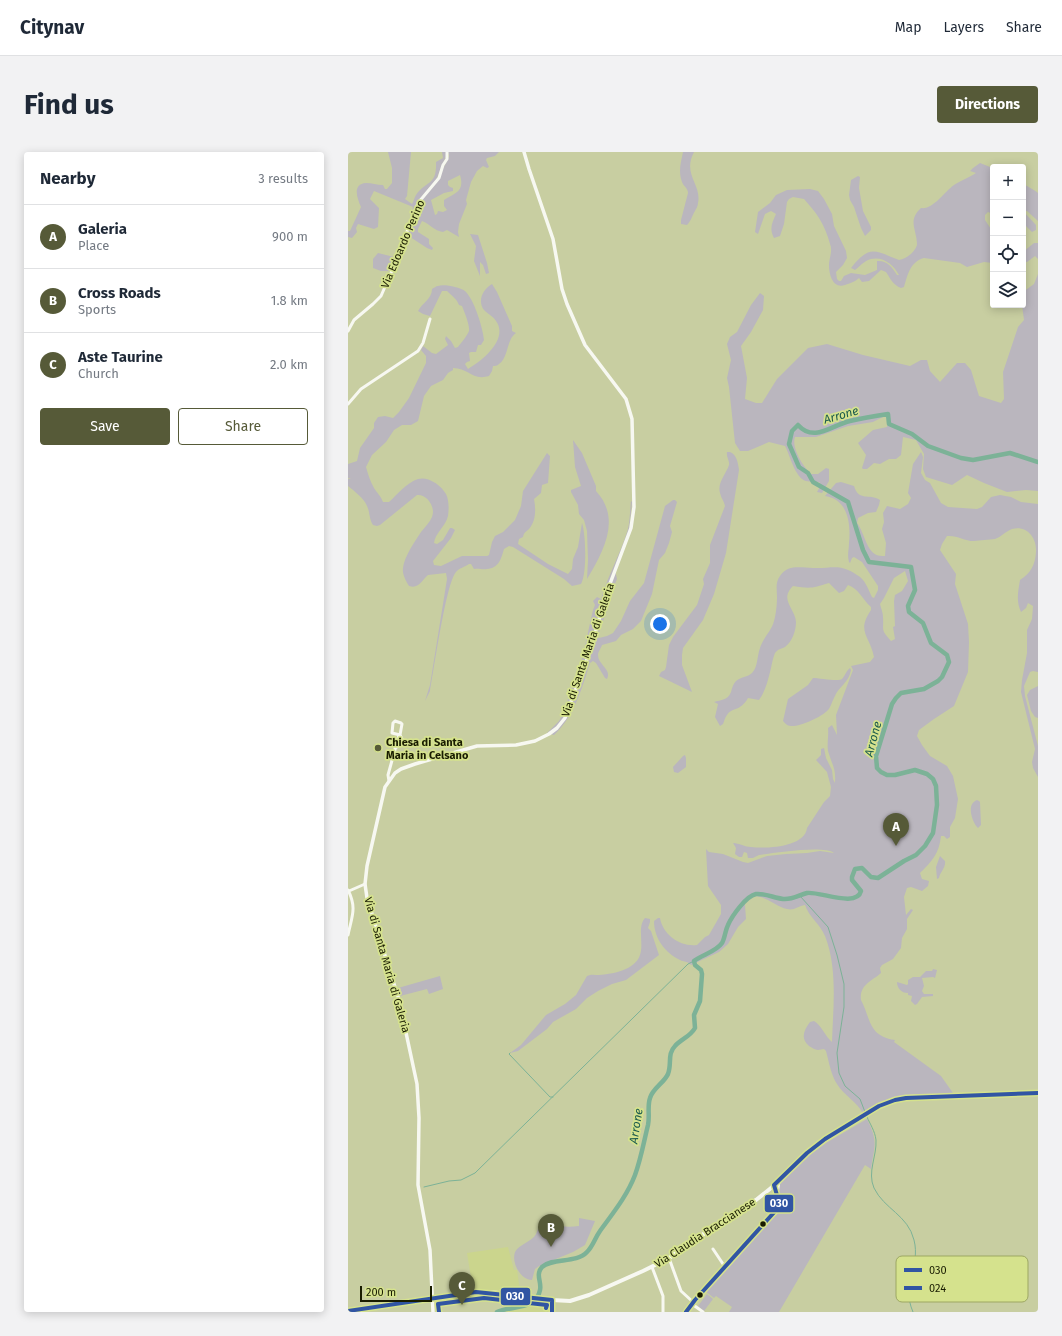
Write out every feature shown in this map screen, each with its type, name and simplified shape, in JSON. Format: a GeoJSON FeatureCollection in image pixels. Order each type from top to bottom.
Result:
{"type":"FeatureCollection","features":[{"type":"Feature","properties":{"kind":"main road","name":"Via Claudia Braccianese"},"geometry":{"type":"LineString","coordinates":[[552,1306],[560,1301],[580,1299],[669,1258],[751,1204],[768,1191],[820,1142],[873,1109],[890,1101],[906,1098],[1038,1093]]}},
{"type":"Feature","properties":{"kind":"main road"},"geometry":{"type":"LineString","coordinates":[[348,1311],[478,1292],[544,1299],[552,1306]]}},
{"type":"Feature","properties":{"kind":"street","name":"Via Edoardo Perino"},"geometry":{"type":"LineString","coordinates":[[348,331],[354,320],[380,296],[391,273],[418,204],[439,178],[443,165],[447,159],[447,152]]}},
{"type":"Feature","properties":{"kind":"street","name":"Via di Santa Maria di Galeria"},"geometry":{"type":"LineString","coordinates":[[433,1312],[430,1254],[418,1185],[419,1124],[416,1084],[401,1008],[371,912],[365,884],[368,860],[385,787],[388,781],[401,769],[415,764],[478,746],[526,743],[541,738],[557,728],[565,718],[570,707],[589,654],[608,589],[632,528],[633,518],[634,500],[631,414],[626,399],[585,345],[567,304],[562,289],[553,239],[524,152]]}},
{"type":"Feature","properties":{"kind":"street"},"geometry":{"type":"LineString","coordinates":[[348,404],[361,389],[418,351],[423,343],[430,319]]}},
{"type":"Feature","properties":{"kind":"street"},"geometry":{"type":"LineString","coordinates":[[388,781],[388,775],[400,735],[402,724],[394,722],[392,733],[400,735]]}},
{"type":"Feature","properties":{"kind":"street"},"geometry":{"type":"LineString","coordinates":[[348,935],[354,908],[348,891],[365,884]]}},
{"type":"Feature","properties":{"kind":"street"},"geometry":{"type":"LineString","coordinates":[[777,1197],[780,1180]]}},
{"type":"Feature","properties":{"kind":"street"},"geometry":{"type":"LineString","coordinates":[[686,1312],[778,1208],[779,1203],[774,1185]]}},
{"type":"Feature","properties":{"kind":"street"},"geometry":{"type":"LineString","coordinates":[[768,1191],[772,1192],[777,1197]]}},
{"type":"Feature","properties":{"kind":"street"},"geometry":{"type":"LineString","coordinates":[[713,1249],[725,1267]]}},
{"type":"Feature","properties":{"kind":"street"},"geometry":{"type":"LineString","coordinates":[[669,1258],[681,1292],[703,1312]]}},
{"type":"Feature","properties":{"kind":"street"},"geometry":{"type":"LineString","coordinates":[[652,1267],[663,1298],[663,1312]]}},
{"type":"Feature","properties":{"kind":"shaded area"},"geometry":{"type":"Polygon","coordinates":[[[388,152],[411,152],[407,196],[405,199],[412,204],[415,196],[420,190],[433,179],[436,170],[436,162],[443,158],[442,152],[446,152],[447,154],[436,180],[419,200],[412,215],[413,207],[374,191],[370,199],[379,208],[378,227],[374,229],[358,224],[356,228],[357,232],[352,238],[348,237],[348,231],[350,231],[361,207],[357,196],[357,189],[359,186],[370,183],[383,185],[385,189],[387,189],[392,183],[392,168],[388,152]]]}},
{"type":"Feature","properties":{"kind":"shaded area"},"geometry":{"type":"Polygon","coordinates":[[[448,152],[499,152],[495,156],[487,158],[486,160],[489,167],[487,168],[483,166],[477,171],[471,182],[466,200],[467,204],[459,224],[459,237],[447,230],[443,232],[437,230],[422,221],[418,232],[429,239],[429,244],[433,248],[432,250],[407,235],[414,216],[419,215],[417,208],[421,200],[433,187],[449,156],[448,152]],[[460,175],[448,181],[448,185],[453,188],[453,191],[444,193],[431,200],[435,215],[438,211],[443,212],[447,210],[444,206],[444,200],[460,189],[460,175]]]}},
{"type":"Feature","properties":{"kind":"shaded area"},"geometry":{"type":"Polygon","coordinates":[[[683,152],[694,152],[690,167],[698,196],[698,204],[687,225],[681,224],[688,193],[682,182],[680,174],[683,152]]]}},
{"type":"Feature","properties":{"kind":"shaded area"},"geometry":{"type":"Polygon","coordinates":[[[980,163],[990,167],[990,213],[988,212],[985,215],[985,220],[990,228],[990,263],[984,262],[967,267],[960,263],[924,258],[916,262],[910,269],[904,287],[898,287],[890,279],[886,272],[881,270],[869,281],[862,282],[859,278],[841,286],[837,285],[831,277],[829,265],[831,247],[826,231],[814,210],[804,199],[793,197],[787,202],[784,224],[780,236],[774,238],[772,235],[773,220],[776,214],[771,211],[765,214],[758,234],[755,232],[758,212],[770,203],[776,195],[787,190],[810,189],[818,191],[832,214],[834,226],[846,251],[847,258],[836,272],[837,279],[841,281],[844,276],[851,273],[865,275],[877,270],[877,261],[886,263],[897,275],[899,275],[888,262],[875,258],[864,262],[855,270],[851,268],[863,255],[868,253],[878,252],[899,260],[910,255],[917,245],[914,217],[921,208],[930,206],[954,185],[976,173],[970,171],[980,163]]]}},
{"type":"Feature","properties":{"kind":"shaded area"},"geometry":{"type":"Polygon","coordinates":[[[858,176],[860,177],[859,188],[863,211],[871,227],[871,230],[865,236],[849,195],[851,180],[858,176]]]}},
{"type":"Feature","properties":{"kind":"shaded area"},"geometry":{"type":"Polygon","coordinates":[[[1026,186],[1038,193],[1038,221],[1027,211],[1026,186]]]}},
{"type":"Feature","properties":{"kind":"shaded area"},"geometry":{"type":"Polygon","coordinates":[[[1026,214],[1036,225],[1036,230],[1032,232],[1026,226],[1026,214]]]}},
{"type":"Feature","properties":{"kind":"shaded area"},"geometry":{"type":"Polygon","coordinates":[[[470,234],[478,235],[489,273],[486,274],[483,265],[480,262],[480,276],[474,261],[476,246],[470,234]]]}},
{"type":"Feature","properties":{"kind":"shaded area"},"geometry":{"type":"Polygon","coordinates":[[[1034,243],[1038,243],[1038,259],[1035,256],[1026,262],[1026,250],[1034,243]]]}},
{"type":"Feature","properties":{"kind":"shaded area"},"geometry":{"type":"Polygon","coordinates":[[[378,253],[394,257],[390,271],[381,271],[373,268],[373,259],[378,253]]]}},
{"type":"Feature","properties":{"kind":"shaded area"},"geometry":{"type":"Polygon","coordinates":[[[1038,274],[1038,491],[1026,490],[1007,492],[967,475],[952,485],[926,477],[923,469],[924,454],[916,440],[903,437],[901,455],[896,459],[889,459],[880,464],[874,463],[867,469],[863,469],[866,455],[858,443],[873,430],[887,427],[889,420],[885,416],[873,422],[848,426],[816,437],[795,437],[794,441],[798,457],[811,474],[818,474],[826,468],[829,469],[829,481],[822,493],[817,492],[821,485],[819,482],[806,481],[799,476],[793,466],[785,446],[769,442],[748,451],[740,451],[735,443],[727,378],[731,360],[727,344],[730,337],[737,332],[751,305],[760,293],[764,296],[763,310],[751,332],[741,346],[747,378],[745,399],[756,403],[762,403],[777,379],[808,348],[827,344],[863,355],[910,366],[921,360],[927,360],[930,371],[940,382],[957,363],[965,363],[971,370],[979,396],[1001,403],[1004,399],[1003,372],[1018,327],[1024,320],[1022,308],[1026,308],[1026,290],[1034,284],[1038,274]]]}},
{"type":"Feature","properties":{"kind":"shaded area"},"geometry":{"type":"Polygon","coordinates":[[[492,284],[512,326],[512,331],[516,333],[511,340],[502,361],[498,365],[493,366],[489,376],[478,377],[463,370],[453,368],[453,370],[448,373],[443,380],[431,386],[424,396],[418,421],[411,425],[402,425],[394,430],[386,442],[372,455],[366,467],[368,475],[371,483],[383,502],[389,502],[406,486],[422,478],[434,482],[444,491],[447,496],[449,508],[448,516],[447,520],[436,536],[434,543],[437,544],[443,540],[450,528],[455,530],[451,538],[433,561],[434,565],[441,566],[462,556],[489,555],[495,536],[503,532],[515,520],[521,506],[523,491],[547,453],[550,456],[548,483],[542,485],[541,493],[534,499],[535,511],[533,522],[523,537],[519,539],[518,544],[548,564],[568,574],[572,569],[582,523],[585,545],[583,579],[581,584],[572,586],[564,579],[513,547],[509,546],[504,549],[497,565],[494,567],[474,569],[471,564],[469,564],[457,571],[452,579],[448,592],[430,691],[425,701],[430,685],[447,579],[446,573],[428,575],[420,584],[412,587],[409,586],[404,577],[403,570],[405,559],[410,549],[432,517],[432,505],[421,495],[417,495],[380,525],[373,525],[366,503],[348,486],[348,479],[351,478],[348,478],[348,464],[357,461],[360,448],[374,428],[374,423],[378,417],[385,416],[393,418],[409,398],[426,363],[426,356],[421,350],[423,346],[432,353],[436,354],[448,345],[445,339],[446,336],[455,348],[458,347],[469,331],[469,325],[462,306],[459,305],[456,299],[447,291],[442,291],[430,316],[418,311],[429,298],[432,289],[437,286],[444,285],[455,287],[465,291],[472,300],[480,321],[484,340],[481,345],[478,345],[476,352],[469,353],[470,361],[465,364],[468,369],[480,361],[492,349],[497,342],[499,335],[499,328],[496,321],[484,310],[481,303],[484,292],[492,284]]]}},
{"type":"Feature","properties":{"kind":"shaded area"},"geometry":{"type":"Polygon","coordinates":[[[573,440],[582,453],[596,486],[596,491],[604,502],[608,513],[609,524],[604,547],[587,579],[587,531],[584,520],[579,514],[578,505],[571,492],[571,490],[581,486],[575,467],[573,440]]]}},
{"type":"Feature","properties":{"kind":"shaded area"},"geometry":{"type":"Polygon","coordinates":[[[727,452],[732,453],[736,457],[739,470],[726,553],[714,594],[703,620],[683,648],[682,665],[692,692],[659,676],[666,667],[669,645],[673,637],[697,605],[704,584],[703,579],[710,563],[710,545],[725,506],[719,489],[729,465],[727,452]]]}},
{"type":"Feature","properties":{"kind":"shaded area"},"geometry":{"type":"Polygon","coordinates":[[[921,452],[923,457],[921,473],[925,480],[930,483],[941,503],[948,507],[977,509],[982,507],[991,497],[1000,495],[1011,497],[1021,502],[1038,504],[1038,672],[1030,672],[1024,686],[1025,696],[1038,746],[1038,777],[1033,768],[1032,762],[1035,749],[1021,692],[1027,653],[1027,630],[1032,619],[1033,606],[1028,603],[1026,608],[1021,612],[1018,604],[1020,580],[1030,571],[1035,561],[1035,542],[1030,534],[1017,528],[1010,530],[995,539],[970,541],[954,536],[947,536],[940,550],[956,574],[955,584],[968,624],[968,672],[954,706],[919,730],[917,736],[930,756],[947,766],[953,776],[958,799],[955,818],[950,827],[950,837],[947,839],[944,836],[941,836],[937,852],[920,873],[922,879],[929,881],[928,886],[922,891],[911,887],[907,888],[904,897],[906,915],[911,909],[913,910],[907,919],[907,929],[902,938],[901,948],[893,959],[882,965],[880,968],[881,973],[864,987],[861,1000],[875,1031],[886,1038],[895,1040],[894,1042],[941,1076],[953,1093],[895,1098],[881,1103],[863,1114],[858,1106],[837,1084],[832,1073],[826,1051],[824,1049],[818,1050],[809,1046],[804,1037],[806,1028],[810,1022],[814,1021],[832,1042],[834,1002],[832,962],[829,949],[825,936],[805,905],[794,909],[789,909],[761,897],[751,896],[746,899],[746,919],[738,927],[728,944],[719,952],[691,965],[681,961],[665,949],[658,939],[654,921],[660,918],[669,935],[673,939],[684,944],[697,945],[709,935],[721,914],[721,905],[708,886],[706,849],[709,852],[723,854],[748,863],[767,856],[820,851],[834,853],[820,850],[798,850],[759,855],[753,858],[748,858],[747,853],[744,852],[742,857],[735,854],[736,848],[733,843],[749,847],[766,848],[793,843],[805,834],[807,828],[824,802],[830,796],[831,787],[827,772],[816,760],[821,755],[821,749],[824,748],[835,783],[835,771],[828,751],[828,728],[832,725],[837,735],[836,715],[853,670],[851,666],[870,662],[874,657],[864,629],[871,607],[858,592],[848,585],[844,591],[839,593],[829,583],[812,588],[793,586],[787,596],[796,622],[794,633],[792,639],[787,645],[775,653],[766,685],[759,700],[748,698],[742,705],[729,713],[723,724],[720,726],[715,717],[718,704],[714,702],[728,697],[736,681],[754,671],[761,644],[774,621],[777,606],[777,581],[783,572],[791,568],[799,567],[835,567],[845,569],[851,571],[862,579],[874,598],[878,590],[878,586],[862,562],[854,557],[850,563],[849,562],[849,528],[843,507],[833,498],[825,496],[836,483],[841,482],[854,486],[856,491],[862,496],[880,500],[876,512],[868,513],[858,518],[857,523],[870,549],[879,556],[885,556],[886,543],[882,529],[884,522],[883,513],[887,506],[900,509],[908,504],[911,498],[908,493],[913,464],[921,452]],[[905,571],[894,578],[880,604],[883,615],[883,630],[891,641],[895,639],[893,627],[895,626],[895,595],[902,591],[908,581],[905,571]]]}},
{"type":"Feature","properties":{"kind":"shaded area"},"geometry":{"type":"Polygon","coordinates":[[[673,500],[677,502],[670,526],[672,532],[665,553],[659,560],[652,594],[641,621],[633,629],[621,635],[616,641],[602,645],[598,655],[600,662],[608,672],[607,679],[596,663],[593,661],[590,663],[576,702],[567,720],[554,735],[547,733],[559,721],[563,714],[582,659],[595,605],[593,601],[597,597],[601,599],[622,547],[630,519],[631,501],[632,502],[629,531],[615,570],[617,579],[608,600],[608,608],[597,637],[599,638],[613,633],[621,621],[630,601],[644,583],[665,506],[673,500]]]}},
{"type":"Feature","properties":{"kind":"shaded area"},"geometry":{"type":"Polygon","coordinates":[[[850,668],[850,675],[837,692],[830,707],[825,713],[810,721],[795,726],[788,726],[783,721],[788,699],[808,685],[813,678],[840,680],[850,668]]]}},
{"type":"Feature","properties":{"kind":"shaded area"},"geometry":{"type":"Polygon","coordinates":[[[1038,686],[1038,718],[1035,717],[1031,711],[1027,695],[1030,690],[1038,686]]]}},
{"type":"Feature","properties":{"kind":"shaded area"},"geometry":{"type":"Polygon","coordinates":[[[685,755],[686,767],[678,773],[674,772],[673,767],[685,755]]]}},
{"type":"Feature","properties":{"kind":"shaded area"},"geometry":{"type":"Polygon","coordinates":[[[977,800],[980,802],[981,825],[978,828],[973,821],[971,813],[972,805],[977,800]]]}},
{"type":"Feature","properties":{"kind":"shaded area"},"geometry":{"type":"Polygon","coordinates":[[[940,856],[945,863],[939,878],[937,879],[936,867],[940,856]]]}},
{"type":"Feature","properties":{"kind":"shaded area"},"geometry":{"type":"Polygon","coordinates":[[[645,918],[650,919],[648,928],[651,931],[659,955],[626,980],[612,984],[587,998],[576,1009],[553,1022],[547,1029],[518,1051],[510,1053],[521,1045],[546,1015],[565,1004],[576,995],[587,976],[617,972],[629,968],[637,960],[641,950],[641,926],[645,918]]]}},
{"type":"Feature","properties":{"kind":"shaded area"},"geometry":{"type":"Polygon","coordinates":[[[933,969],[937,970],[935,978],[922,978],[924,986],[922,991],[924,994],[933,994],[933,996],[922,997],[915,1005],[911,1001],[912,996],[900,990],[897,982],[907,985],[908,980],[913,977],[920,977],[926,971],[932,971],[933,969]]]}},
{"type":"Feature","properties":{"kind":"shaded area"},"geometry":{"type":"Polygon","coordinates":[[[440,976],[443,989],[429,994],[427,989],[400,996],[398,988],[440,976]]]}},
{"type":"Feature","properties":{"kind":"shaded area"},"geometry":{"type":"Polygon","coordinates":[[[867,1119],[871,1127],[875,1144],[871,1169],[865,1165],[779,1312],[729,1312],[732,1307],[716,1296],[714,1298],[705,1291],[783,1205],[778,1193],[780,1184],[811,1154],[826,1143],[867,1119]]]}},
{"type":"Feature","properties":{"kind":"shaded area"},"geometry":{"type":"Polygon","coordinates":[[[579,1218],[595,1221],[585,1245],[573,1252],[539,1266],[535,1269],[532,1280],[524,1277],[518,1270],[514,1261],[515,1252],[517,1249],[532,1239],[540,1226],[547,1222],[560,1226],[579,1226],[579,1218]]]}},
{"type":"Feature","properties":{"kind":"shaded area"},"geometry":{"type":"Polygon","coordinates":[[[508,1247],[514,1270],[517,1270],[520,1291],[473,1290],[467,1253],[508,1247]]]}},
{"type":"Feature","properties":{"kind":"shaded area"},"geometry":{"type":"Polygon","coordinates":[[[707,1294],[713,1299],[704,1311],[698,1306],[707,1294]]]}},
{"type":"Feature","properties":{"kind":"shaded area"},"geometry":{"type":"Polygon","coordinates":[[[541,1301],[548,1304],[551,1312],[502,1312],[535,1305],[541,1301]]]}},
{"type":"Feature","properties":{"kind":"waterway","name":"Arrone"},"geometry":{"type":"LineString","coordinates":[[497,1312],[523,1306],[534,1301],[538,1297],[540,1290],[539,1273],[542,1267],[552,1262],[577,1258],[587,1252],[624,1197],[632,1183],[639,1163],[648,1125],[651,1094],[668,1074],[671,1052],[677,1044],[691,1034],[695,1028],[694,1015],[700,1001],[702,974],[701,970],[695,965],[694,961],[712,951],[722,943],[730,921],[744,902],[756,894],[763,894],[783,899],[792,898],[807,893],[845,899],[853,898],[858,896],[861,891],[852,880],[855,869],[862,868],[871,877],[878,878],[916,855],[925,846],[933,833],[937,805],[936,786],[933,779],[927,774],[915,770],[895,775],[887,775],[877,768],[876,756],[892,704],[896,698],[901,693],[924,689],[938,681],[942,677],[949,662],[947,655],[931,643],[923,623],[909,612],[908,606],[915,590],[911,567],[869,562],[863,550],[848,502],[813,482],[808,473],[799,467],[789,444],[792,431],[798,425],[810,433],[817,433],[850,421],[888,414],[889,424],[912,434],[928,446],[961,458],[973,460],[1010,453],[1038,462]]}},
{"type":"Feature","properties":{"kind":"waterway"},"geometry":{"type":"LineString","coordinates":[[800,896],[828,927],[837,955],[844,984],[844,1007],[837,1053],[839,1073],[845,1086],[860,1099],[865,1112]]}},
{"type":"Feature","properties":{"kind":"waterway"},"geometry":{"type":"LineString","coordinates":[[424,1187],[449,1181],[461,1180],[475,1173],[688,964],[694,961]]}},
{"type":"Feature","properties":{"kind":"waterway"},"geometry":{"type":"LineString","coordinates":[[510,1053],[509,1054],[550,1097],[553,1097]]}},
{"type":"Feature","properties":{"kind":"waterway"},"geometry":{"type":"LineString","coordinates":[[867,1117],[874,1131],[876,1140],[872,1170],[872,1182],[874,1188],[878,1195],[907,1224],[914,1240],[915,1256]]}},
{"type":"Feature","properties":{"kind":"waterway"},"geometry":{"type":"LineString","coordinates":[[910,1302],[913,1312]]}},
{"type":"Feature","properties":{"kind":"transit line","name":"030"},"geometry":{"type":"LineString","coordinates":[[686,1312],[695,1300],[778,1208],[779,1202],[774,1185],[807,1153],[825,1139],[879,1106],[895,1100],[906,1098],[1038,1093]]}},
{"type":"Feature","properties":{"kind":"transit line","name":"030"},"geometry":{"type":"LineString","coordinates":[[348,1311],[476,1292],[552,1300],[552,1312]]}},
{"type":"Feature","properties":{"kind":"transit line","name":"024"},"geometry":{"type":"LineString","coordinates":[[439,1312],[438,1304],[484,1298],[547,1305],[546,1308]]}},
{"type":"Feature","properties":{"kind":"place","name":"Chiesa di Santa Maria in Celsano"},"geometry":{"type":"Point","coordinates":[378,748]}},
{"type":"Feature","properties":{"kind":"place","name":"Galeria"},"geometry":{"type":"Point","coordinates":[896,846]}},
{"type":"Feature","properties":{"kind":"place","name":"Cross Roads"},"geometry":{"type":"Point","coordinates":[551,1247]}},
{"type":"Feature","properties":{"kind":"place","name":"Aste Taurine"},"geometry":{"type":"Point","coordinates":[462,1305]}}]}
